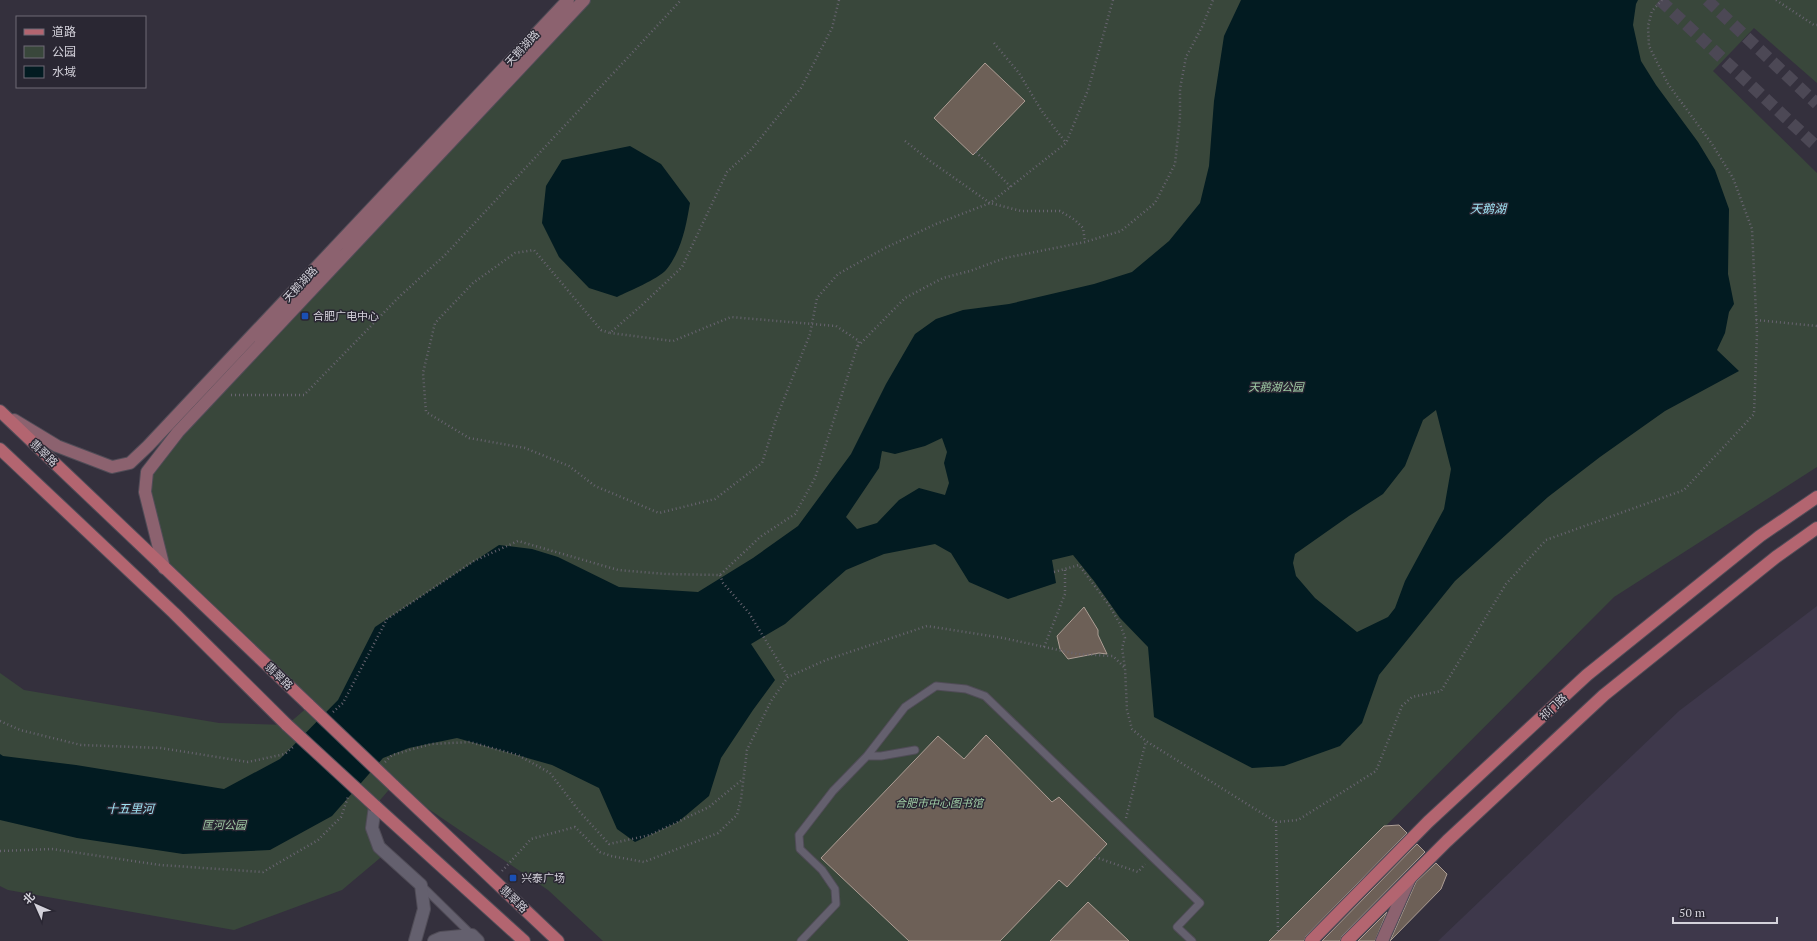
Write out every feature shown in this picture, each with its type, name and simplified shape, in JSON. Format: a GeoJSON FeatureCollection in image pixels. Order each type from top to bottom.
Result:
{"type":"FeatureCollection","features":[{"type":"Feature","properties":{"kind":"main road","name":"翡翠路"},"geometry":{"type":"LineString","coordinates":[[0,412],[558,941]]}},
{"type":"Feature","properties":{"kind":"main road"},"geometry":{"type":"LineString","coordinates":[[0,449],[174,613],[287,725],[524,941]]}},
{"type":"Feature","properties":{"kind":"main road","name":"祁门路"},"geometry":{"type":"LineString","coordinates":[[1310,941],[1428,822],[1588,675],[1760,536],[1817,497]]}},
{"type":"Feature","properties":{"kind":"main road"},"geometry":{"type":"LineString","coordinates":[[1347,941],[1446,841],[1604,695],[1776,557],[1817,528]]}},
{"type":"Feature","properties":{"kind":"street","name":"天鹅湖路"},"geometry":{"type":"LineString","coordinates":[[0,412],[57,446],[112,467],[130,463],[159,435],[568,0]]}},
{"type":"Feature","properties":{"kind":"street","name":"天鹅湖路"},"geometry":{"type":"LineString","coordinates":[[164,568],[145,492],[147,472],[178,432],[213,394],[584,0]]}},
{"type":"Feature","properties":{"kind":"street"},"geometry":{"type":"LineString","coordinates":[[375,806],[372,828],[379,846],[421,885],[424,909],[415,941]]}},
{"type":"Feature","properties":{"kind":"street"},"geometry":{"type":"LineString","coordinates":[[1382,941],[1411,876]]}},
{"type":"Feature","properties":{"kind":"street"},"geometry":{"type":"LineString","coordinates":[[434,941],[441,938],[475,938]]}},
{"type":"Feature","properties":{"kind":"lane"},"geometry":{"type":"LineString","coordinates":[[801,941],[836,904],[835,889],[822,870],[800,849],[799,834],[833,791],[867,756],[905,707],[936,686],[966,689],[985,696],[1200,903],[1177,927],[1192,941]]}},
{"type":"Feature","properties":{"kind":"lane"},"geometry":{"type":"LineString","coordinates":[[867,756],[880,756],[915,750]]}},
{"type":"Feature","properties":{"kind":"lane"},"geometry":{"type":"LineString","coordinates":[[421,885],[475,938]]}},
{"type":"Feature","properties":{"kind":"path"},"geometry":{"type":"LineString","coordinates":[[213,394],[304,395],[398,297],[445,255],[682,0]]}},
{"type":"Feature","properties":{"kind":"path"},"geometry":{"type":"LineString","coordinates":[[610,333],[642,306],[682,267],[727,172],[750,151],[801,88],[832,28],[838,0]]}},
{"type":"Feature","properties":{"kind":"path"},"geometry":{"type":"LineString","coordinates":[[331,713],[343,703],[387,619],[474,561],[518,541],[618,570],[666,574],[720,574],[760,537],[795,514],[815,478],[859,341],[836,326],[812,323],[731,317],[673,342],[610,333],[601,330],[534,250],[515,254],[473,283],[434,323],[423,373],[426,412],[469,438],[525,448],[568,466],[595,486],[658,513],[715,499],[762,463],[776,419],[810,334],[812,323],[816,298],[838,274],[936,224],[990,203],[1066,143],[1088,90],[1112,0]]}},
{"type":"Feature","properties":{"kind":"path"},"geometry":{"type":"LineString","coordinates":[[856,347],[906,298],[943,278],[970,271],[1005,258],[1085,242],[1121,231],[1155,203],[1175,164],[1180,117],[1180,89],[1186,57],[1202,27],[1213,0]]}},
{"type":"Feature","properties":{"kind":"path"},"geometry":{"type":"LineString","coordinates":[[1054,572],[1080,566],[1120,624],[1125,638],[1122,648],[1125,668],[1127,710],[1132,728],[1146,740],[1276,822],[1298,820],[1376,771],[1402,706],[1412,697],[1441,691],[1506,584],[1546,540],[1684,490],[1754,414],[1756,320],[1752,229],[1733,178],[1712,144],[1668,84],[1648,46],[1648,26],[1652,12],[1662,0]]}},
{"type":"Feature","properties":{"kind":"path"},"geometry":{"type":"LineString","coordinates":[[1776,0],[1814,25],[1817,25]]}},
{"type":"Feature","properties":{"kind":"path"},"geometry":{"type":"LineString","coordinates":[[994,43],[1019,73],[1041,110],[1066,143]]}},
{"type":"Feature","properties":{"kind":"path"},"geometry":{"type":"LineString","coordinates":[[905,141],[930,161],[990,203],[1020,211],[1060,211],[1075,220],[1083,228],[1085,242]]}},
{"type":"Feature","properties":{"kind":"path"},"geometry":{"type":"LineString","coordinates":[[976,152],[1011,187]]}},
{"type":"Feature","properties":{"kind":"path"},"geometry":{"type":"LineString","coordinates":[[1756,320],[1817,326]]}},
{"type":"Feature","properties":{"kind":"path"},"geometry":{"type":"LineString","coordinates":[[1044,647],[1065,594],[1065,569]]}},
{"type":"Feature","properties":{"kind":"path"},"geometry":{"type":"LineString","coordinates":[[720,574],[723,583],[749,613],[788,677]]}},
{"type":"Feature","properties":{"kind":"path"},"geometry":{"type":"LineString","coordinates":[[493,880],[531,839],[575,827],[580,829],[600,852],[611,856],[644,862],[718,834],[737,815],[741,799],[747,750],[771,701],[788,677],[826,660],[926,626],[1003,638],[1077,654],[1113,656],[1125,668]]}},
{"type":"Feature","properties":{"kind":"path"},"geometry":{"type":"LineString","coordinates":[[0,721],[20,730],[81,745],[161,748],[248,762],[285,754],[297,744]]}},
{"type":"Feature","properties":{"kind":"path"},"geometry":{"type":"LineString","coordinates":[[1123,828],[1146,740]]}},
{"type":"Feature","properties":{"kind":"path"},"geometry":{"type":"LineString","coordinates":[[1276,822],[1278,934]]}},
{"type":"Feature","properties":{"kind":"path"},"geometry":{"type":"LineString","coordinates":[[1096,857],[1138,872]]}},
{"type":"Feature","properties":{"kind":"shaded area"},"geometry":{"type":"Polygon","coordinates":[[[1817,606],[1817,941],[1438,941],[1679,711],[1817,606]]]}},
{"type":"Feature","properties":{"kind":"green space","name":"天鹅湖公园"},"geometry":{"type":"Polygon","coordinates":[[[584,0],[1817,0],[1817,83],[1754,28],[1713,71],[1817,173],[1817,467],[1614,597],[1271,941],[603,941],[548,890],[393,785],[375,806],[372,828],[386,853],[342,890],[234,930],[8,890],[0,886],[0,673],[24,690],[219,723],[287,725],[309,706],[164,568],[147,472],[584,0]]]}},
{"type":"Feature","properties":{"kind":"water","name":"天鹅湖"},"geometry":{"type":"Polygon","coordinates":[[[1241,0],[1638,0],[1633,25],[1641,61],[1656,85],[1698,142],[1715,170],[1729,209],[1728,274],[1734,304],[1729,312],[1725,333],[1717,350],[1739,371],[1665,411],[1600,457],[1548,497],[1455,581],[1379,675],[1362,723],[1340,746],[1284,766],[1252,768],[1154,717],[1148,647],[1120,618],[1094,581],[1073,555],[1052,560],[1056,583],[1008,599],[969,582],[951,553],[935,544],[884,554],[846,570],[785,624],[751,644],[775,680],[721,758],[709,796],[678,822],[635,842],[617,829],[599,788],[552,765],[457,738],[409,748],[383,758],[332,816],[270,850],[183,854],[77,838],[0,820],[0,754],[3,756],[76,765],[224,789],[280,759],[338,700],[375,627],[499,545],[532,549],[558,557],[619,587],[698,592],[753,558],[798,526],[851,454],[886,384],[915,334],[936,319],[963,310],[1009,304],[1094,284],[1132,272],[1169,241],[1200,203],[1209,166],[1214,101],[1224,36],[1241,0]],[[1436,410],[1423,420],[1405,466],[1383,494],[1295,554],[1293,563],[1296,576],[1315,598],[1357,632],[1388,617],[1395,608],[1405,581],[1444,509],[1451,469],[1436,410]],[[942,438],[925,446],[895,454],[882,451],[879,468],[846,517],[857,529],[877,523],[899,500],[919,488],[945,495],[949,483],[944,463],[947,452],[942,438]]]}},
{"type":"Feature","properties":{"kind":"water"},"geometry":{"type":"Polygon","coordinates":[[[630,146],[661,164],[690,203],[680,246],[666,270],[650,281],[617,297],[589,288],[559,257],[542,223],[546,186],[562,160],[630,146]]]}},
{"type":"Feature","properties":{"kind":"building"},"geometry":{"type":"Polygon","coordinates":[[[985,63],[1025,101],[973,155],[934,118],[985,63]]]}},
{"type":"Feature","properties":{"kind":"building"},"geometry":{"type":"Polygon","coordinates":[[[1084,607],[1098,630],[1098,635],[1107,654],[1099,653],[1068,659],[1060,649],[1057,636],[1084,607]]]}},
{"type":"Feature","properties":{"kind":"building"},"geometry":{"type":"Polygon","coordinates":[[[986,735],[1052,802],[1059,797],[1107,844],[1067,887],[1059,880],[1000,941],[909,941],[821,858],[938,736],[964,759],[986,735]]]}},
{"type":"Feature","properties":{"kind":"building"},"geometry":{"type":"Polygon","coordinates":[[[1399,825],[1407,833],[1306,936],[1304,941],[1269,941],[1384,826],[1399,825]]]}},
{"type":"Feature","properties":{"kind":"building"},"geometry":{"type":"Polygon","coordinates":[[[1417,844],[1425,852],[1342,936],[1340,941],[1322,941],[1417,844]]]}},
{"type":"Feature","properties":{"kind":"building"},"geometry":{"type":"Polygon","coordinates":[[[1436,863],[1447,874],[1441,889],[1390,941],[1416,882],[1436,863]]]}},
{"type":"Feature","properties":{"kind":"building"},"geometry":{"type":"Polygon","coordinates":[[[1088,902],[1129,941],[1050,941],[1088,902]]]}},
{"type":"Feature","properties":{"kind":"building"},"geometry":{"type":"Polygon","coordinates":[[[1387,912],[1375,941],[1358,941],[1387,912]]]}},
{"type":"Feature","properties":{"kind":"tunnel"},"geometry":{"type":"LineString","coordinates":[[1660,0],[1817,147]]}},
{"type":"Feature","properties":{"kind":"tunnel"},"geometry":{"type":"LineString","coordinates":[[1707,0],[1817,104]]}},
{"type":"Feature","properties":{"kind":"place","name":"合肥广电中心"},"geometry":{"type":"Point","coordinates":[305,316]}},
{"type":"Feature","properties":{"kind":"place","name":"兴泰广场"},"geometry":{"type":"Point","coordinates":[513,878]}},
{"type":"Feature","properties":{"kind":"park label","name":"合肥市中心图书馆"},"geometry":{"type":"Point","coordinates":[939,803]}},
{"type":"Feature","properties":{"kind":"park label","name":"匡河公园"},"geometry":{"type":"Point","coordinates":[224,825]}},
{"type":"Feature","properties":{"kind":"water label","name":"十五里河"},"geometry":{"type":"Point","coordinates":[130,808]}}]}
